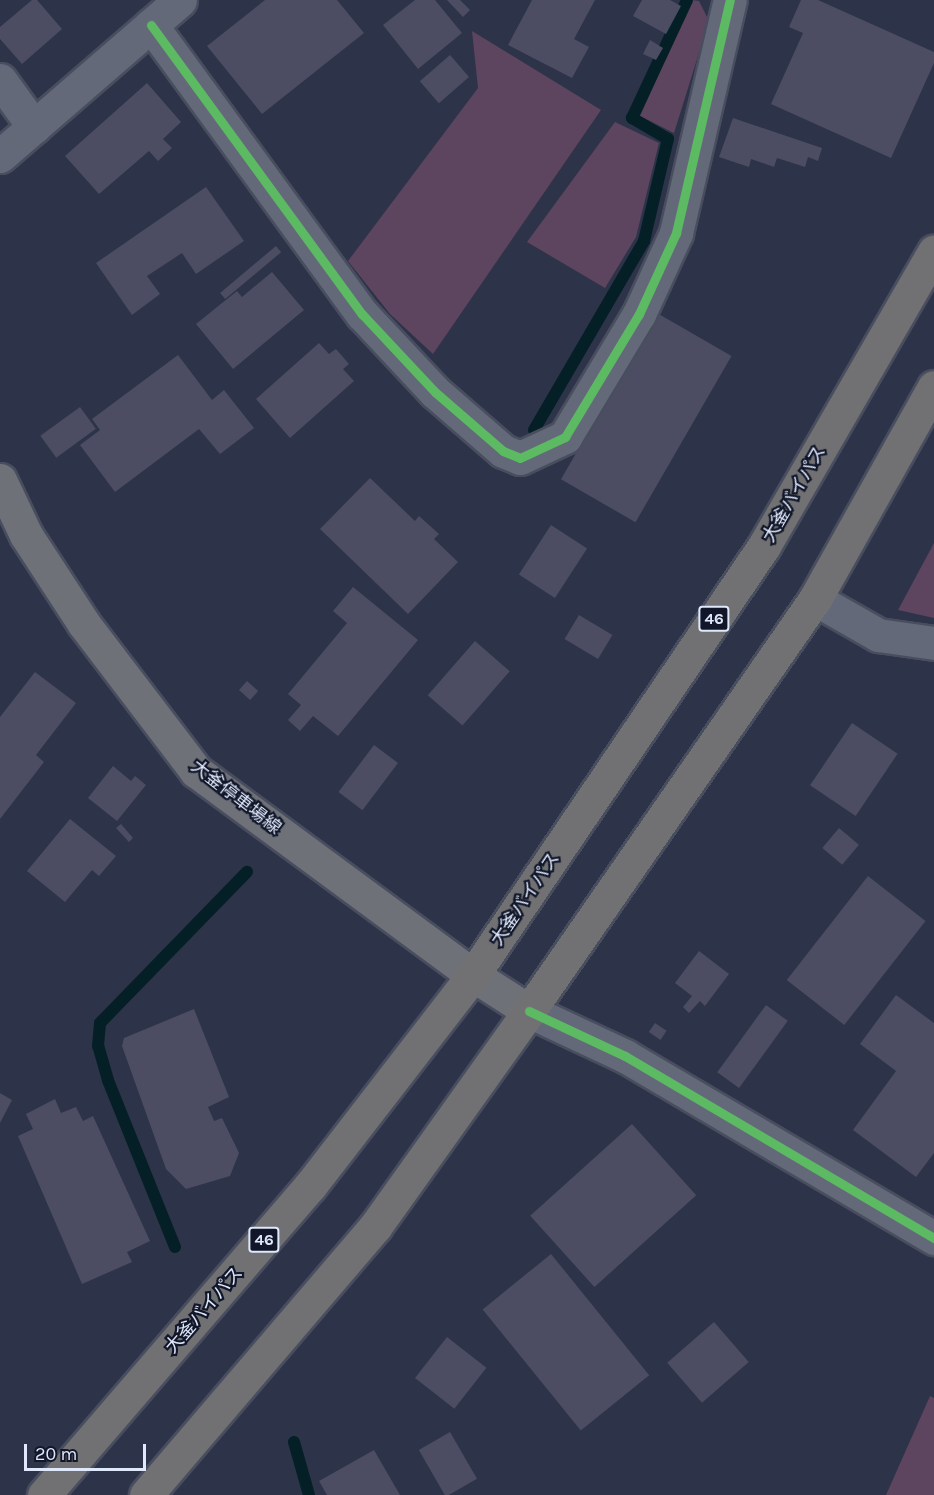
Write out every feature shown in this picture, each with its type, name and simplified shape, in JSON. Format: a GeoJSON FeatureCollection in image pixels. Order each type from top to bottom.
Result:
{"type":"FeatureCollection","features":[{"type":"Feature","properties":{"kind":"highway","name":"大釜バイパス"},"geometry":{"type":"LineString","coordinates":[[44,1495],[310,1186],[473,975],[764,546],[934,251]]}},
{"type":"Feature","properties":{"kind":"highway"},"geometry":{"type":"LineString","coordinates":[[146,1495],[375,1227],[529,1011],[816,599],[934,387]]}},
{"type":"Feature","properties":{"kind":"main road","name":"大釜停車場線"},"geometry":{"type":"LineString","coordinates":[[0,480],[26,535],[84,624],[196,771],[473,975],[529,1011]]}},
{"type":"Feature","properties":{"kind":"street"},"geometry":{"type":"LineString","coordinates":[[0,156],[180,0]]}},
{"type":"Feature","properties":{"kind":"street"},"geometry":{"type":"LineString","coordinates":[[151,25],[362,314],[435,392],[503,451],[520,459],[565,437],[639,314],[676,233],[730,0]]}},
{"type":"Feature","properties":{"kind":"street"},"geometry":{"type":"LineString","coordinates":[[0,81],[34,127]]}},
{"type":"Feature","properties":{"kind":"street"},"geometry":{"type":"LineString","coordinates":[[816,599],[878,635],[934,643]]}},
{"type":"Feature","properties":{"kind":"street"},"geometry":{"type":"LineString","coordinates":[[529,1011],[626,1056],[934,1238]]}},
{"type":"Feature","properties":{"kind":"shaded area"},"geometry":{"type":"Polygon","coordinates":[[[692,0],[699,1],[709,21],[674,133],[640,116],[692,0]]]}},
{"type":"Feature","properties":{"kind":"shaded area"},"geometry":{"type":"Polygon","coordinates":[[[472,31],[601,110],[433,354],[390,314],[348,261],[478,88],[472,31]]]}},
{"type":"Feature","properties":{"kind":"shaded area"},"geometry":{"type":"Polygon","coordinates":[[[615,122],[659,143],[636,237],[605,288],[527,242],[615,122]]]}},
{"type":"Feature","properties":{"kind":"shaded area"},"geometry":{"type":"Polygon","coordinates":[[[934,543],[934,618],[898,610],[934,543]]]}},
{"type":"Feature","properties":{"kind":"shaded area"},"geometry":{"type":"Polygon","coordinates":[[[930,1396],[934,1398],[934,1495],[886,1495],[930,1396]]]}},
{"type":"Feature","properties":{"kind":"building"},"geometry":{"type":"Polygon","coordinates":[[[32,0],[37,0],[62,29],[22,64],[0,39],[0,27],[32,0]]]}},
{"type":"Feature","properties":{"kind":"building"},"geometry":{"type":"Polygon","coordinates":[[[265,0],[337,0],[364,33],[262,114],[207,46],[265,0]]]}},
{"type":"Feature","properties":{"kind":"building"},"geometry":{"type":"Polygon","coordinates":[[[415,0],[435,0],[462,33],[418,69],[383,25],[415,0]]]}},
{"type":"Feature","properties":{"kind":"building"},"geometry":{"type":"Polygon","coordinates":[[[447,0],[460,0],[470,10],[463,17],[447,0]]]}},
{"type":"Feature","properties":{"kind":"building"},"geometry":{"type":"Polygon","coordinates":[[[532,0],[595,0],[574,39],[589,47],[572,78],[508,45],[532,0]]]}},
{"type":"Feature","properties":{"kind":"building"},"geometry":{"type":"Polygon","coordinates":[[[642,0],[670,0],[681,6],[666,34],[633,16],[642,0]]]}},
{"type":"Feature","properties":{"kind":"building"},"geometry":{"type":"Polygon","coordinates":[[[801,0],[818,0],[934,52],[934,63],[891,158],[771,104],[803,33],[789,27],[801,0]]]}},
{"type":"Feature","properties":{"kind":"building"},"geometry":{"type":"Polygon","coordinates":[[[650,40],[663,48],[656,60],[643,54],[650,40]]]}},
{"type":"Feature","properties":{"kind":"building"},"geometry":{"type":"Polygon","coordinates":[[[450,55],[469,77],[439,103],[420,81],[450,55]]]}},
{"type":"Feature","properties":{"kind":"building"},"geometry":{"type":"Polygon","coordinates":[[[147,83],[181,122],[163,139],[172,148],[158,161],[149,151],[99,194],[65,156],[147,83]]]}},
{"type":"Feature","properties":{"kind":"building"},"geometry":{"type":"Polygon","coordinates":[[[733,118],[822,148],[818,161],[808,157],[805,167],[777,158],[774,167],[751,159],[749,167],[719,157],[733,118]]]}},
{"type":"Feature","properties":{"kind":"building"},"geometry":{"type":"Polygon","coordinates":[[[206,187],[244,241],[196,274],[182,253],[147,276],[160,294],[132,315],[96,263],[206,187]]]}},
{"type":"Feature","properties":{"kind":"building"},"geometry":{"type":"Polygon","coordinates":[[[276,246],[281,252],[225,299],[220,293],[276,246]]]}},
{"type":"Feature","properties":{"kind":"building"},"geometry":{"type":"Polygon","coordinates":[[[272,272],[304,310],[233,369],[196,324],[237,291],[242,297],[272,272]]]}},
{"type":"Feature","properties":{"kind":"building"},"geometry":{"type":"Polygon","coordinates":[[[657,313],[731,356],[635,522],[561,479],[657,313]]]}},
{"type":"Feature","properties":{"kind":"building"},"geometry":{"type":"Polygon","coordinates":[[[319,343],[329,354],[336,349],[349,364],[343,369],[354,381],[290,438],[256,399],[319,343]]]}},
{"type":"Feature","properties":{"kind":"building"},"geometry":{"type":"Polygon","coordinates":[[[178,355],[212,400],[224,390],[254,428],[220,454],[199,429],[115,492],[80,445],[100,430],[92,419],[178,355]]]}},
{"type":"Feature","properties":{"kind":"building"},"geometry":{"type":"Polygon","coordinates":[[[80,407],[96,429],[56,458],[40,436],[80,407]]]}},
{"type":"Feature","properties":{"kind":"building"},"geometry":{"type":"Polygon","coordinates":[[[370,478],[415,521],[419,516],[439,534],[434,539],[458,562],[408,614],[320,529],[370,478]]]}},
{"type":"Feature","properties":{"kind":"building"},"geometry":{"type":"Polygon","coordinates":[[[551,525],[587,548],[555,598],[519,574],[551,525]]]}},
{"type":"Feature","properties":{"kind":"building"},"geometry":{"type":"Polygon","coordinates":[[[353,587],[418,640],[338,736],[313,716],[300,731],[288,720],[301,705],[288,694],[347,623],[333,611],[353,587]]]}},
{"type":"Feature","properties":{"kind":"building"},"geometry":{"type":"Polygon","coordinates":[[[579,615],[612,635],[598,659],[565,639],[579,615]]]}},
{"type":"Feature","properties":{"kind":"building"},"geometry":{"type":"Polygon","coordinates":[[[475,641],[510,671],[462,726],[428,695],[475,641]]]}},
{"type":"Feature","properties":{"kind":"building"},"geometry":{"type":"Polygon","coordinates":[[[35,672],[76,703],[36,755],[44,762],[0,819],[0,717],[35,672]]]}},
{"type":"Feature","properties":{"kind":"building"},"geometry":{"type":"Polygon","coordinates":[[[247,681],[258,691],[250,700],[239,690],[247,681]]]}},
{"type":"Feature","properties":{"kind":"building"},"geometry":{"type":"Polygon","coordinates":[[[852,723],[898,754],[856,816],[810,785],[852,723]]]}},
{"type":"Feature","properties":{"kind":"building"},"geometry":{"type":"Polygon","coordinates":[[[374,745],[398,763],[362,810],[338,792],[374,745]]]}},
{"type":"Feature","properties":{"kind":"building"},"geometry":{"type":"Polygon","coordinates":[[[113,766],[131,781],[135,776],[146,785],[117,821],[88,798],[113,766]]]}},
{"type":"Feature","properties":{"kind":"building"},"geometry":{"type":"Polygon","coordinates":[[[70,819],[116,856],[99,876],[92,870],[65,902],[27,871],[70,819]]]}},
{"type":"Feature","properties":{"kind":"building"},"geometry":{"type":"Polygon","coordinates":[[[121,824],[133,838],[129,842],[116,828],[121,824]]]}},
{"type":"Feature","properties":{"kind":"building"},"geometry":{"type":"Polygon","coordinates":[[[839,828],[859,845],[842,865],[822,848],[839,828]]]}},
{"type":"Feature","properties":{"kind":"building"},"geometry":{"type":"Polygon","coordinates":[[[868,876],[926,921],[844,1025],[787,980],[868,876]]]}},
{"type":"Feature","properties":{"kind":"building"},"geometry":{"type":"Polygon","coordinates":[[[699,951],[729,974],[705,1006],[700,1001],[689,1013],[683,1007],[692,996],[675,983],[699,951]]]}},
{"type":"Feature","properties":{"kind":"building"},"geometry":{"type":"Polygon","coordinates":[[[896,995],[934,1023],[934,1153],[916,1177],[853,1130],[896,1071],[860,1044],[896,995]]]}},
{"type":"Feature","properties":{"kind":"building"},"geometry":{"type":"Polygon","coordinates":[[[766,1005],[788,1021],[739,1088],[717,1072],[766,1005]]]}},
{"type":"Feature","properties":{"kind":"building"},"geometry":{"type":"Polygon","coordinates":[[[194,1009],[229,1097],[208,1107],[214,1121],[222,1118],[239,1153],[230,1176],[186,1189],[166,1169],[122,1046],[124,1038],[194,1009]]]}},
{"type":"Feature","properties":{"kind":"building"},"geometry":{"type":"Polygon","coordinates":[[[655,1023],[667,1031],[660,1040],[649,1032],[655,1023]]]}},
{"type":"Feature","properties":{"kind":"building"},"geometry":{"type":"Polygon","coordinates":[[[0,1093],[12,1100],[0,1123],[0,1093]]]}},
{"type":"Feature","properties":{"kind":"building"},"geometry":{"type":"Polygon","coordinates":[[[55,1099],[61,1113],[76,1107],[83,1121],[93,1116],[150,1241],[127,1252],[132,1262],[82,1284],[18,1136],[33,1129],[26,1114],[55,1099]]]}},
{"type":"Feature","properties":{"kind":"building"},"geometry":{"type":"Polygon","coordinates":[[[632,1124],[696,1195],[594,1287],[530,1216],[632,1124]]]}},
{"type":"Feature","properties":{"kind":"building"},"geometry":{"type":"Polygon","coordinates":[[[551,1254],[649,1375],[581,1431],[483,1309],[551,1254]]]}},
{"type":"Feature","properties":{"kind":"building"},"geometry":{"type":"Polygon","coordinates":[[[714,1322],[749,1362],[702,1403],[667,1363],[714,1322]]]}},
{"type":"Feature","properties":{"kind":"building"},"geometry":{"type":"Polygon","coordinates":[[[447,1337],[486,1368],[454,1409],[415,1378],[447,1337]]]}},
{"type":"Feature","properties":{"kind":"building"},"geometry":{"type":"Polygon","coordinates":[[[450,1432],[477,1479],[449,1495],[445,1495],[419,1450],[450,1432]]]}},
{"type":"Feature","properties":{"kind":"building"},"geometry":{"type":"Polygon","coordinates":[[[374,1450],[400,1495],[327,1495],[319,1481],[374,1450]]]}},
{"type":"Feature","properties":{"kind":"waterway"},"geometry":{"type":"LineString","coordinates":[[534,430],[644,241],[668,139],[632,118],[687,0]]}},
{"type":"Feature","properties":{"kind":"waterway"},"geometry":{"type":"LineString","coordinates":[[175,1247],[108,1080],[98,1046],[100,1023],[247,872]]}},
{"type":"Feature","properties":{"kind":"waterway"},"geometry":{"type":"LineString","coordinates":[[294,1442],[309,1495]]}},
{"type":"Feature","properties":{"kind":"cycle path"},"geometry":{"type":"LineString","coordinates":[[151,25],[362,314],[435,392],[503,451],[520,458],[565,437],[639,314],[676,233],[730,0]]}},
{"type":"Feature","properties":{"kind":"cycle path"},"geometry":{"type":"LineString","coordinates":[[529,1011],[625,1056],[934,1238]]}}]}
